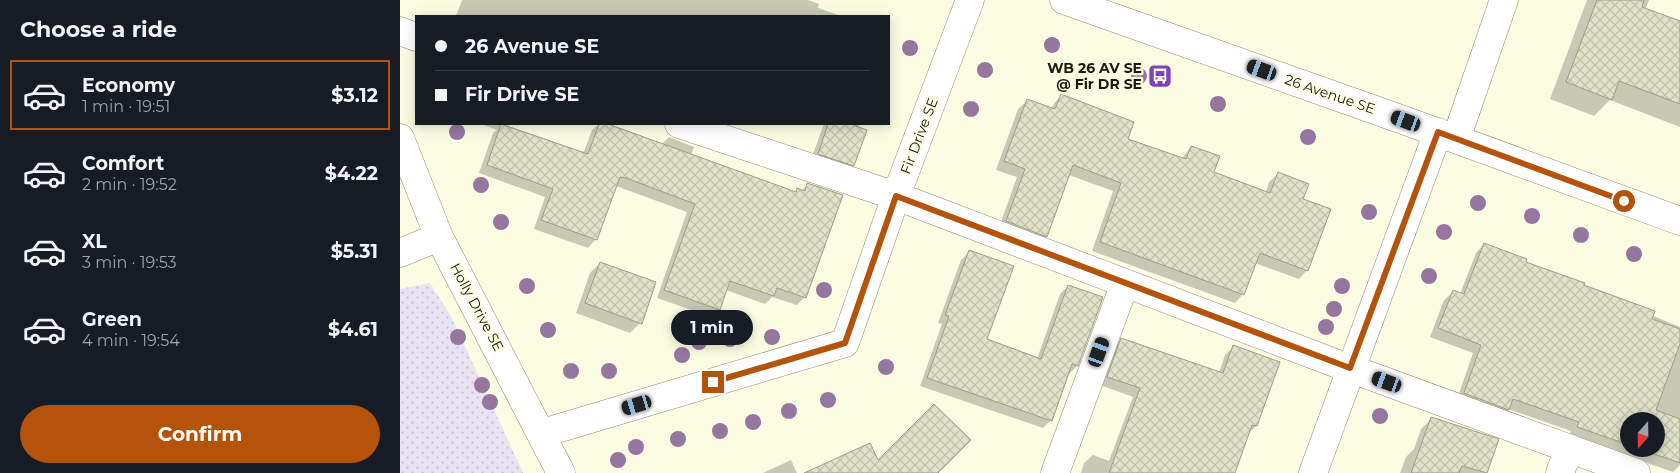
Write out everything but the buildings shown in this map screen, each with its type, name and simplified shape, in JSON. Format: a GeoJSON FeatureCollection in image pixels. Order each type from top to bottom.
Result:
{"type":"FeatureCollection","features":[{"type":"Feature","properties":{"kind":"street","name":"Fir Drive SE"},"geometry":{"type":"LineString","coordinates":[[543,433],[845,343],[896,196],[970,0]]}},
{"type":"Feature","properties":{"kind":"street","name":"26 Avenue SE"},"geometry":{"type":"LineString","coordinates":[[1064,0],[1680,221]]}},
{"type":"Feature","properties":{"kind":"street"},"geometry":{"type":"LineString","coordinates":[[1313,473],[1350,368],[1504,0]]}},
{"type":"Feature","properties":{"kind":"street"},"geometry":{"type":"LineString","coordinates":[[400,31],[415,37]]}},
{"type":"Feature","properties":{"kind":"street"},"geometry":{"type":"LineString","coordinates":[[682,125],[896,196],[1350,368],[1564,461],[1636,473]]}},
{"type":"Feature","properties":{"kind":"street","name":"Holly Drive SE"},"geometry":{"type":"LineString","coordinates":[[400,138],[440,236],[562,473]]}},
{"type":"Feature","properties":{"kind":"street"},"geometry":{"type":"LineString","coordinates":[[400,254],[440,236]]}},
{"type":"Feature","properties":{"kind":"street"},"geometry":{"type":"LineString","coordinates":[[1055,473],[1124,282]]}},
{"type":"Feature","properties":{"kind":"shaded area"},"geometry":{"type":"Polygon","coordinates":[[[430,283],[452,318],[523,473],[400,473],[400,289],[430,283]]]}},
{"type":"Feature","properties":{"kind":"place","name":"WB 26 AV SE @ Fir DR SE"},"geometry":{"type":"Point","coordinates":[1160,76]}},
{"type":"Feature","properties":{"kind":"route"},"geometry":{"type":"LineString","coordinates":[[713,382],[845,343],[896,196],[1350,368],[1438,132],[1624,201]]}}]}
